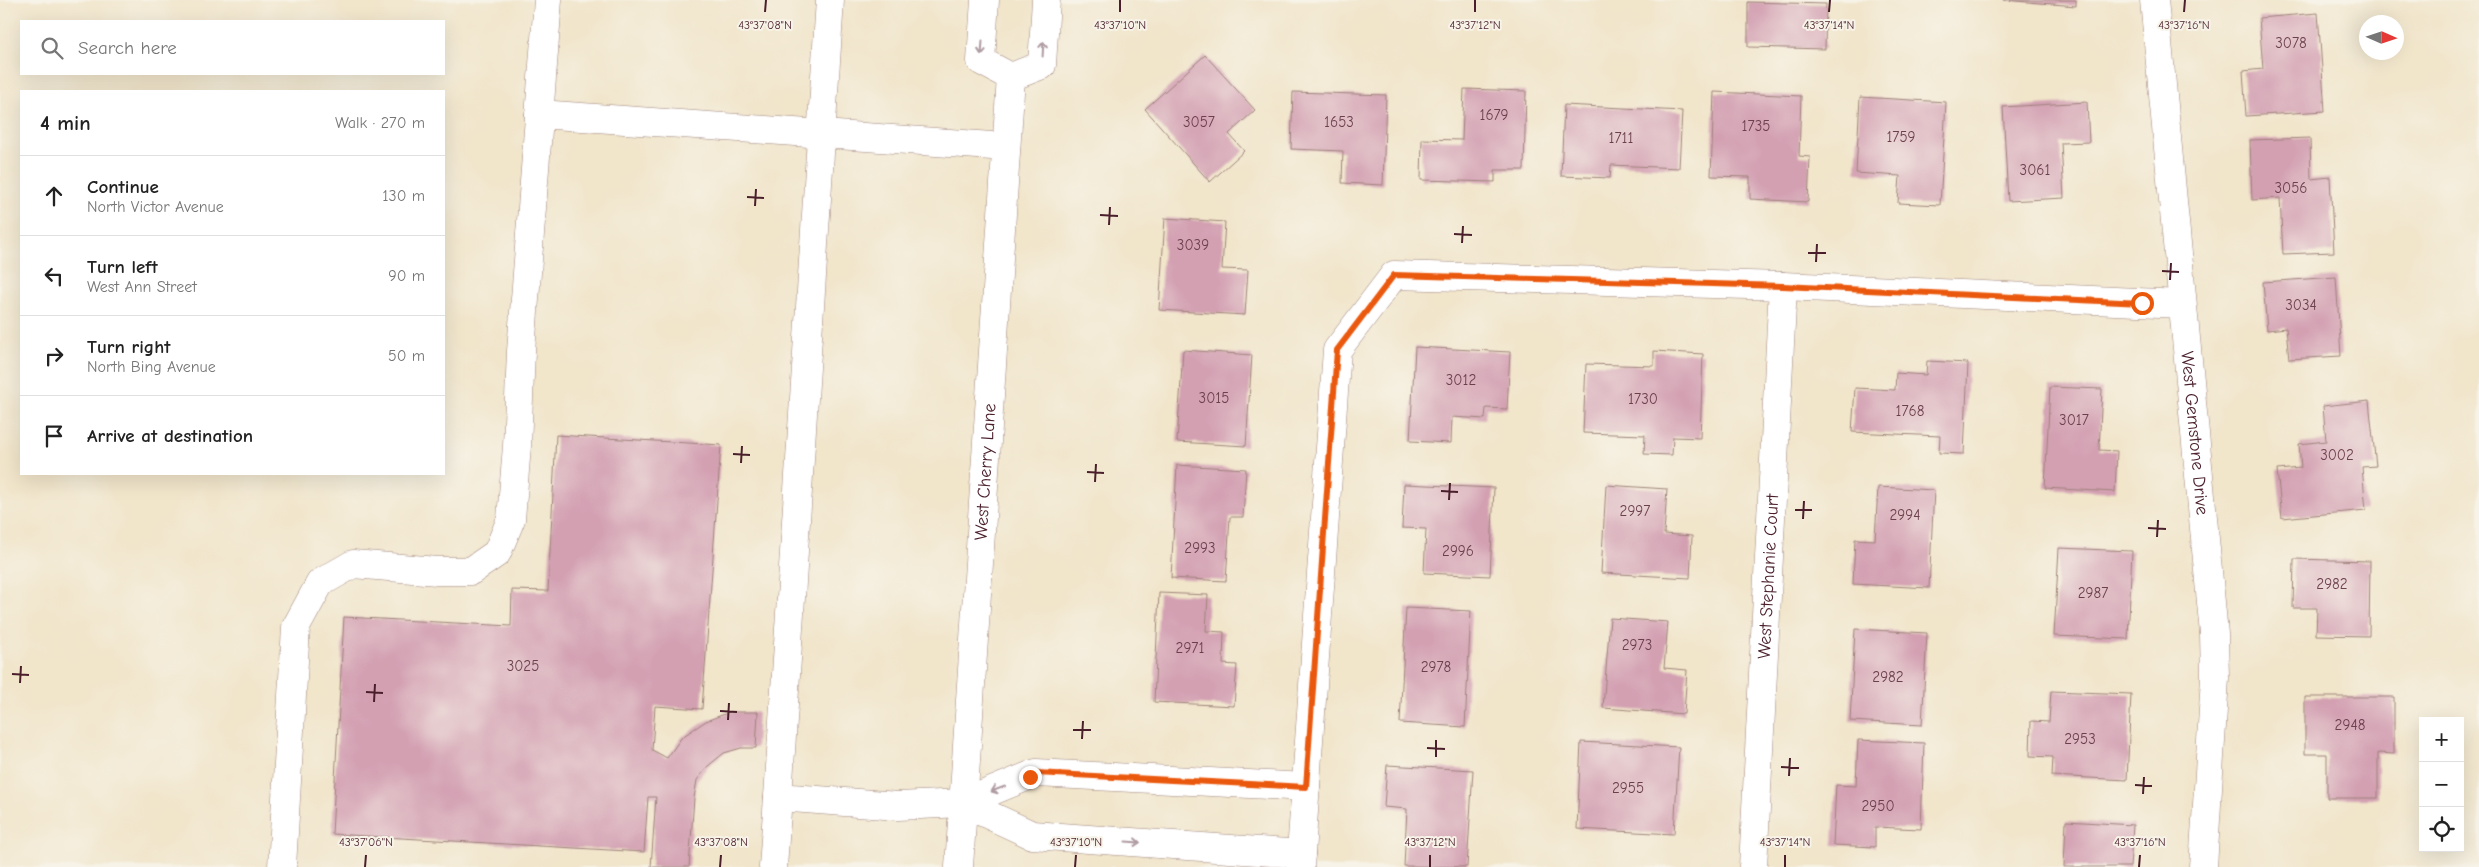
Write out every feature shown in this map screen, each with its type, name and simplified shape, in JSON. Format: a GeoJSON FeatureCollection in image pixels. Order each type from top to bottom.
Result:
{"type":"FeatureCollection","features":[{"type":"Feature","properties":{"kind":"street"},"geometry":{"type":"LineString","coordinates":[[282,867],[296,627],[320,583],[353,564],[438,571],[471,571],[497,554],[511,519],[548,0]]}},
{"type":"Feature","properties":{"kind":"street"},"geometry":{"type":"LineString","coordinates":[[773,867],[830,0]]}},
{"type":"Feature","properties":{"kind":"street"},"geometry":{"type":"LineString","coordinates":[[985,0],[981,61],[1011,77],[1042,65],[1046,0]]}},
{"type":"Feature","properties":{"kind":"street","name":"West Gemstone Drive"},"geometry":{"type":"LineString","coordinates":[[2154,0],[2214,643],[2215,678],[2203,867]]}},
{"type":"Feature","properties":{"kind":"street","name":"West Cherry Lane"},"geometry":{"type":"LineString","coordinates":[[959,867],[1011,77]]}},
{"type":"Feature","properties":{"kind":"street"},"geometry":{"type":"LineString","coordinates":[[539,114],[821,136],[1006,147]]}},
{"type":"Feature","properties":{"kind":"street"},"geometry":{"type":"LineString","coordinates":[[963,803],[1032,835],[1300,861],[1337,350],[1394,275],[1783,286],[2182,304]]}},
{"type":"Feature","properties":{"kind":"street","name":"West Stephanie Court"},"geometry":{"type":"LineString","coordinates":[[1753,867],[1783,286]]}},
{"type":"Feature","properties":{"kind":"street"},"geometry":{"type":"LineString","coordinates":[[778,797],[898,806],[963,803],[1036,773],[1306,787]]}},
{"type":"Feature","properties":{"kind":"building"},"geometry":{"type":"Polygon","coordinates":[[[2004,0],[2076,0],[2076,6],[2004,0]]]}},
{"type":"Feature","properties":{"kind":"building"},"geometry":{"type":"Polygon","coordinates":[[[1748,2],[1826,4],[1825,49],[1748,47],[1748,2]]]}},
{"type":"Feature","properties":{"kind":"building"},"geometry":{"type":"Polygon","coordinates":[[[2318,13],[2325,111],[2246,116],[2243,71],[2263,69],[2259,18],[2318,13]]]}},
{"type":"Feature","properties":{"kind":"building"},"geometry":{"type":"Polygon","coordinates":[[[1205,55],[1255,110],[1229,134],[1244,151],[1210,182],[1145,109],[1205,55]]]}},
{"type":"Feature","properties":{"kind":"building"},"geometry":{"type":"Polygon","coordinates":[[[1464,89],[1526,91],[1524,170],[1495,170],[1495,182],[1421,180],[1422,139],[1462,140],[1464,89]]]}},
{"type":"Feature","properties":{"kind":"building"},"geometry":{"type":"Polygon","coordinates":[[[1293,92],[1386,95],[1383,185],[1342,183],[1343,151],[1291,149],[1293,92]]]}},
{"type":"Feature","properties":{"kind":"building"},"geometry":{"type":"Polygon","coordinates":[[[1714,92],[1801,96],[1799,156],[1810,157],[1808,202],[1750,199],[1750,177],[1711,176],[1714,92]]]}},
{"type":"Feature","properties":{"kind":"building"},"geometry":{"type":"Polygon","coordinates":[[[1860,97],[1946,102],[1940,205],[1898,203],[1900,176],[1856,173],[1860,97]]]}},
{"type":"Feature","properties":{"kind":"building"},"geometry":{"type":"Polygon","coordinates":[[[2087,102],[2089,142],[2061,143],[2064,198],[2008,201],[2003,107],[2087,102]]]}},
{"type":"Feature","properties":{"kind":"building"},"geometry":{"type":"Polygon","coordinates":[[[1564,105],[1682,111],[1679,168],[1611,165],[1610,178],[1561,176],[1564,105]]]}},
{"type":"Feature","properties":{"kind":"building"},"geometry":{"type":"Polygon","coordinates":[[[2310,138],[2311,179],[2330,177],[2334,252],[2283,254],[2280,198],[2252,200],[2250,140],[2310,138]]]}},
{"type":"Feature","properties":{"kind":"building"},"geometry":{"type":"Polygon","coordinates":[[[1165,218],[1225,222],[1222,269],[1248,270],[1245,315],[1159,310],[1165,218]]]}},
{"type":"Feature","properties":{"kind":"building"},"geometry":{"type":"Polygon","coordinates":[[[2336,277],[2341,356],[2289,359],[2286,328],[2267,330],[2263,282],[2336,277]]]}},
{"type":"Feature","properties":{"kind":"building"},"geometry":{"type":"Polygon","coordinates":[[[1415,347],[1510,352],[1507,409],[1486,408],[1485,419],[1452,417],[1451,443],[1410,441],[1415,347]]]}},
{"type":"Feature","properties":{"kind":"building"},"geometry":{"type":"Polygon","coordinates":[[[1183,350],[1252,355],[1246,446],[1177,442],[1183,350]]]}},
{"type":"Feature","properties":{"kind":"building"},"geometry":{"type":"Polygon","coordinates":[[[1654,351],[1703,354],[1700,438],[1673,437],[1672,455],[1644,454],[1645,435],[1583,433],[1586,364],[1654,366],[1654,351]]]}},
{"type":"Feature","properties":{"kind":"building"},"geometry":{"type":"Polygon","coordinates":[[[1927,361],[1968,363],[1964,454],[1939,453],[1940,436],[1852,432],[1855,388],[1895,390],[1896,373],[1926,375],[1927,361]]]}},
{"type":"Feature","properties":{"kind":"building"},"geometry":{"type":"Polygon","coordinates":[[[2050,387],[2102,389],[2099,450],[2117,451],[2115,492],[2045,488],[2050,387]]]}},
{"type":"Feature","properties":{"kind":"building"},"geometry":{"type":"Polygon","coordinates":[[[2369,401],[2376,466],[2362,467],[2366,510],[2282,518],[2277,470],[2301,468],[2299,444],[2326,441],[2323,406],[2369,401]]]}},
{"type":"Feature","properties":{"kind":"building"},"geometry":{"type":"Polygon","coordinates":[[[556,435],[721,445],[702,709],[655,706],[652,750],[667,758],[682,737],[706,721],[730,712],[758,712],[756,748],[741,748],[724,753],[708,766],[697,780],[689,867],[651,867],[656,797],[648,797],[644,852],[332,834],[344,617],[511,626],[512,590],[548,591],[556,435]]]}},
{"type":"Feature","properties":{"kind":"building"},"geometry":{"type":"Polygon","coordinates":[[[1177,465],[1246,469],[1243,517],[1230,517],[1226,581],[1171,578],[1177,465]]]}},
{"type":"Feature","properties":{"kind":"building"},"geometry":{"type":"Polygon","coordinates":[[[1404,484],[1494,488],[1490,576],[1424,573],[1426,529],[1402,528],[1404,484]]]}},
{"type":"Feature","properties":{"kind":"building"},"geometry":{"type":"Polygon","coordinates":[[[1606,485],[1667,489],[1664,534],[1692,536],[1690,578],[1601,573],[1606,485]]]}},
{"type":"Feature","properties":{"kind":"building"},"geometry":{"type":"Polygon","coordinates":[[[1878,487],[1934,490],[1929,588],[1853,584],[1855,539],[1875,540],[1878,487]]]}},
{"type":"Feature","properties":{"kind":"building"},"geometry":{"type":"Polygon","coordinates":[[[2059,548],[2132,551],[2128,639],[2054,636],[2059,548]]]}},
{"type":"Feature","properties":{"kind":"building"},"geometry":{"type":"Polygon","coordinates":[[[2294,559],[2370,561],[2369,636],[2316,635],[2317,608],[2293,608],[2294,559]]]}},
{"type":"Feature","properties":{"kind":"building"},"geometry":{"type":"Polygon","coordinates":[[[1159,593],[1208,595],[1206,631],[1224,632],[1223,664],[1237,665],[1234,706],[1154,702],[1159,593]]]}},
{"type":"Feature","properties":{"kind":"building"},"geometry":{"type":"Polygon","coordinates":[[[1406,608],[1471,611],[1465,727],[1400,723],[1406,608]]]}},
{"type":"Feature","properties":{"kind":"building"},"geometry":{"type":"Polygon","coordinates":[[[1610,618],[1668,622],[1664,668],[1687,670],[1684,714],[1603,708],[1610,618]]]}},
{"type":"Feature","properties":{"kind":"building"},"geometry":{"type":"Polygon","coordinates":[[[1855,629],[1927,633],[1922,725],[1850,721],[1855,629]]]}},
{"type":"Feature","properties":{"kind":"building"},"geometry":{"type":"Polygon","coordinates":[[[2051,691],[2131,694],[2127,780],[2052,776],[2053,757],[2030,756],[2031,721],[2049,722],[2051,691]]]}},
{"type":"Feature","properties":{"kind":"building"},"geometry":{"type":"Polygon","coordinates":[[[2305,697],[2394,697],[2394,754],[2378,753],[2378,798],[2327,798],[2327,754],[2305,754],[2305,697]]]}},
{"type":"Feature","properties":{"kind":"building"},"geometry":{"type":"Polygon","coordinates":[[[1858,740],[1924,743],[1921,829],[1875,827],[1875,847],[1833,845],[1836,785],[1856,786],[1858,740]]]}},
{"type":"Feature","properties":{"kind":"building"},"geometry":{"type":"Polygon","coordinates":[[[1581,742],[1679,747],[1674,834],[1577,829],[1581,742]]]}},
{"type":"Feature","properties":{"kind":"building"},"geometry":{"type":"Polygon","coordinates":[[[1387,765],[1473,770],[1467,867],[1404,866],[1407,809],[1384,807],[1387,765]]]}},
{"type":"Feature","properties":{"kind":"building"},"geometry":{"type":"Polygon","coordinates":[[[2066,821],[2133,825],[2130,867],[2064,867],[2066,821]]]}},
{"type":"Feature","properties":{"kind":"route"},"geometry":{"type":"LineString","coordinates":[[1030,777],[1036,773],[1306,787],[1337,350],[1394,275],[1783,286],[2142,303]]}}]}
